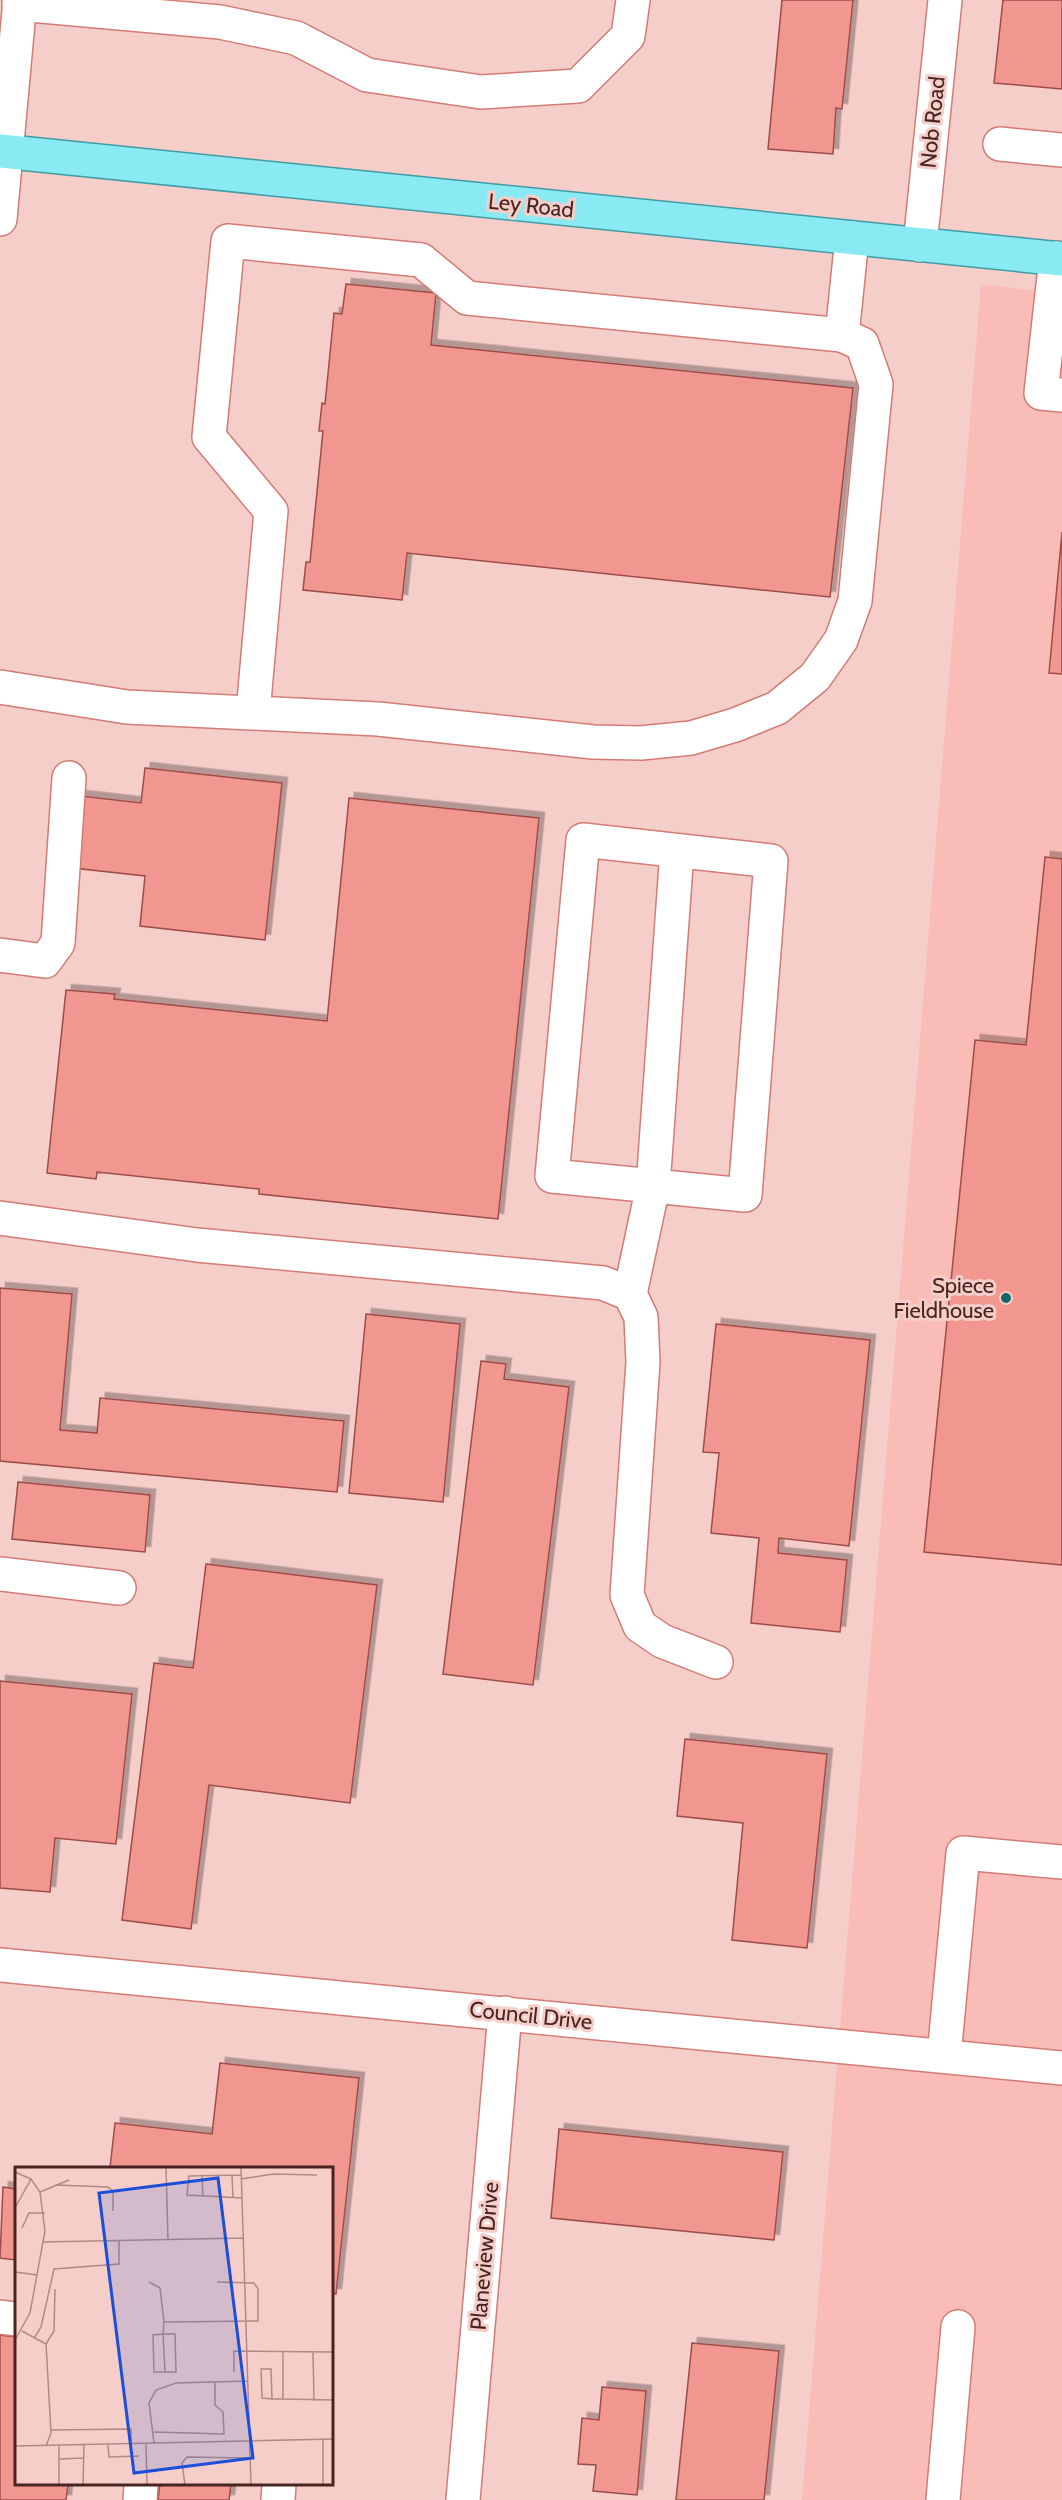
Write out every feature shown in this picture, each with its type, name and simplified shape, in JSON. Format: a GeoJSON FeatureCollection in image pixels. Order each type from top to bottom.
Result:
{"type":"FeatureCollection","features":[{"type":"Feature","properties":{"kind":"main road","name":"Ley Road"},"geometry":{"type":"LineString","coordinates":[[3,152],[1059,259]]}},
{"type":"Feature","properties":{"kind":"street"},"geometry":{"type":"LineString","coordinates":[[0,219],[3,152],[20,2],[220,22],[296,38],[367,75],[481,92],[578,86],[628,36],[633,0]]}},
{"type":"Feature","properties":{"kind":"street","name":"Nob Road"},"geometry":{"type":"LineString","coordinates":[[920,245],[945,0]]}},
{"type":"Feature","properties":{"kind":"street"},"geometry":{"type":"LineString","coordinates":[[1000,144],[1062,150]]}},
{"type":"Feature","properties":{"kind":"street"},"geometry":{"type":"LineString","coordinates":[[842,335],[852,238]]}},
{"type":"Feature","properties":{"kind":"street"},"geometry":{"type":"LineString","coordinates":[[0,687],[127,707],[378,719],[516,736],[641,743],[691,738],[735,725],[777,708],[815,677],[841,640],[855,601],[876,384],[862,344],[842,335],[467,298],[421,260],[228,241],[209,436],[271,512],[253,712]]}},
{"type":"Feature","properties":{"kind":"street"},"geometry":{"type":"LineString","coordinates":[[1059,259],[1041,393],[1062,395]]}},
{"type":"Feature","properties":{"kind":"street"},"geometry":{"type":"LineString","coordinates":[[0,955],[45,961],[58,943],[69,778]]}},
{"type":"Feature","properties":{"kind":"street"},"geometry":{"type":"LineString","coordinates":[[583,840],[771,861],[745,1195],[653,1186],[552,1176],[583,840]]}},
{"type":"Feature","properties":{"kind":"street"},"geometry":{"type":"LineString","coordinates":[[677,850],[653,1186],[630,1294],[641,1317],[644,1362],[627,1595],[639,1626],[662,1641],[716,1662]]}},
{"type":"Feature","properties":{"kind":"street"},"geometry":{"type":"LineString","coordinates":[[0,1218],[197,1245],[603,1283],[630,1294]]}},
{"type":"Feature","properties":{"kind":"street"},"geometry":{"type":"LineString","coordinates":[[0,1574],[119,1588]]}},
{"type":"Feature","properties":{"kind":"street"},"geometry":{"type":"LineString","coordinates":[[944,2056],[963,1853],[1062,1862]]}},
{"type":"Feature","properties":{"kind":"street","name":"Council Drive"},"geometry":{"type":"LineString","coordinates":[[0,1965],[1062,2068]]}},
{"type":"Feature","properties":{"kind":"street","name":"Planeview Drive"},"geometry":{"type":"LineString","coordinates":[[463,2500],[505,2013]]}},
{"type":"Feature","properties":{"kind":"street"},"geometry":{"type":"LineString","coordinates":[[0,2318],[15,2319]]}},
{"type":"Feature","properties":{"kind":"street"},"geometry":{"type":"LineString","coordinates":[[943,2500],[958,2327]]}},
{"type":"Feature","properties":{"kind":"street"},"geometry":{"type":"LineString","coordinates":[[140,2500],[141,2485]]}},
{"type":"Feature","properties":{"kind":"street"},"geometry":{"type":"LineString","coordinates":[[278,2500],[279,2485]]}},
{"type":"Feature","properties":{"kind":"shaded area"},"geometry":{"type":"Polygon","coordinates":[[[981,284],[1062,294],[1062,2500],[802,2500],[981,284]]]}},
{"type":"Feature","properties":{"kind":"building"},"geometry":{"type":"Polygon","coordinates":[[[782,0],[853,0],[842,109],[836,108],[833,154],[768,149],[782,0]]]}},
{"type":"Feature","properties":{"kind":"building"},"geometry":{"type":"Polygon","coordinates":[[[1003,0],[1062,0],[1062,89],[994,83],[1003,0]]]}},
{"type":"Feature","properties":{"kind":"building"},"geometry":{"type":"Polygon","coordinates":[[[346,284],[436,293],[431,345],[853,388],[830,597],[407,553],[402,600],[303,590],[306,562],[310,562],[323,431],[319,431],[322,403],[325,404],[334,313],[342,314],[346,284]]]}},
{"type":"Feature","properties":{"kind":"building"},"geometry":{"type":"Polygon","coordinates":[[[1062,532],[1062,674],[1049,673],[1062,532]]]}},
{"type":"Feature","properties":{"kind":"building"},"geometry":{"type":"Polygon","coordinates":[[[145,768],[282,783],[265,940],[140,926],[145,876],[73,868],[81,796],[141,803],[145,768]]]}},
{"type":"Feature","properties":{"kind":"building"},"geometry":{"type":"Polygon","coordinates":[[[349,798],[539,818],[498,1219],[259,1194],[259,1189],[97,1172],[96,1179],[47,1173],[66,990],[115,994],[114,999],[327,1021],[349,798]]]}},
{"type":"Feature","properties":{"kind":"building","name":"Spiece Fieldhouse"},"geometry":{"type":"Polygon","coordinates":[[[1045,857],[1062,859],[1062,1565],[924,1552],[975,1040],[1026,1045],[1045,857]]]}},
{"type":"Feature","properties":{"kind":"building"},"geometry":{"type":"Polygon","coordinates":[[[0,1288],[72,1294],[60,1430],[97,1433],[100,1398],[344,1421],[337,1492],[0,1461],[0,1288]]]}},
{"type":"Feature","properties":{"kind":"building"},"geometry":{"type":"Polygon","coordinates":[[[366,1314],[460,1324],[443,1502],[349,1493],[366,1314]]]}},
{"type":"Feature","properties":{"kind":"building"},"geometry":{"type":"Polygon","coordinates":[[[716,1324],[870,1340],[849,1546],[779,1538],[778,1553],[847,1560],[840,1632],[751,1623],[759,1538],[711,1533],[719,1453],[703,1452],[716,1324]]]}},
{"type":"Feature","properties":{"kind":"building"},"geometry":{"type":"Polygon","coordinates":[[[481,1361],[506,1364],[504,1379],[569,1387],[533,1685],[443,1674],[481,1361]]]}},
{"type":"Feature","properties":{"kind":"building"},"geometry":{"type":"Polygon","coordinates":[[[18,1482],[150,1495],[145,1552],[12,1539],[18,1482]]]}},
{"type":"Feature","properties":{"kind":"building"},"geometry":{"type":"Polygon","coordinates":[[[206,1564],[377,1585],[350,1803],[209,1785],[191,1929],[122,1920],[154,1663],[193,1668],[206,1564]]]}},
{"type":"Feature","properties":{"kind":"building"},"geometry":{"type":"Polygon","coordinates":[[[0,1681],[132,1694],[116,1844],[55,1838],[50,1892],[0,1888],[0,1681]]]}},
{"type":"Feature","properties":{"kind":"building"},"geometry":{"type":"Polygon","coordinates":[[[685,1739],[827,1754],[807,1948],[732,1940],[743,1823],[677,1816],[685,1739]]]}},
{"type":"Feature","properties":{"kind":"building"},"geometry":{"type":"Polygon","coordinates":[[[220,2063],[359,2078],[336,2294],[333,2294],[333,2167],[110,2167],[115,2123],[212,2134],[220,2063]]]}},
{"type":"Feature","properties":{"kind":"building"},"geometry":{"type":"Polygon","coordinates":[[[559,2129],[783,2152],[774,2240],[551,2218],[559,2129]]]}},
{"type":"Feature","properties":{"kind":"building"},"geometry":{"type":"Polygon","coordinates":[[[3,2187],[15,2189],[15,2260],[0,2258],[3,2187]]]}},
{"type":"Feature","properties":{"kind":"building"},"geometry":{"type":"Polygon","coordinates":[[[0,2335],[15,2337],[15,2485],[68,2485],[66,2500],[0,2500],[0,2335]]]}},
{"type":"Feature","properties":{"kind":"building"},"geometry":{"type":"Polygon","coordinates":[[[692,2343],[779,2351],[764,2500],[676,2500],[692,2343]]]}},
{"type":"Feature","properties":{"kind":"building"},"geometry":{"type":"Polygon","coordinates":[[[602,2387],[646,2391],[637,2495],[593,2491],[596,2465],[578,2464],[582,2418],[599,2420],[602,2387]]]}},
{"type":"Feature","properties":{"kind":"building"},"geometry":{"type":"Polygon","coordinates":[[[160,2485],[231,2485],[229,2500],[158,2500],[160,2485]]]}},
{"type":"Feature","properties":{"kind":"place","name":"Spiece Fieldhouse"},"geometry":{"type":"Point","coordinates":[1006,1298]}}]}
